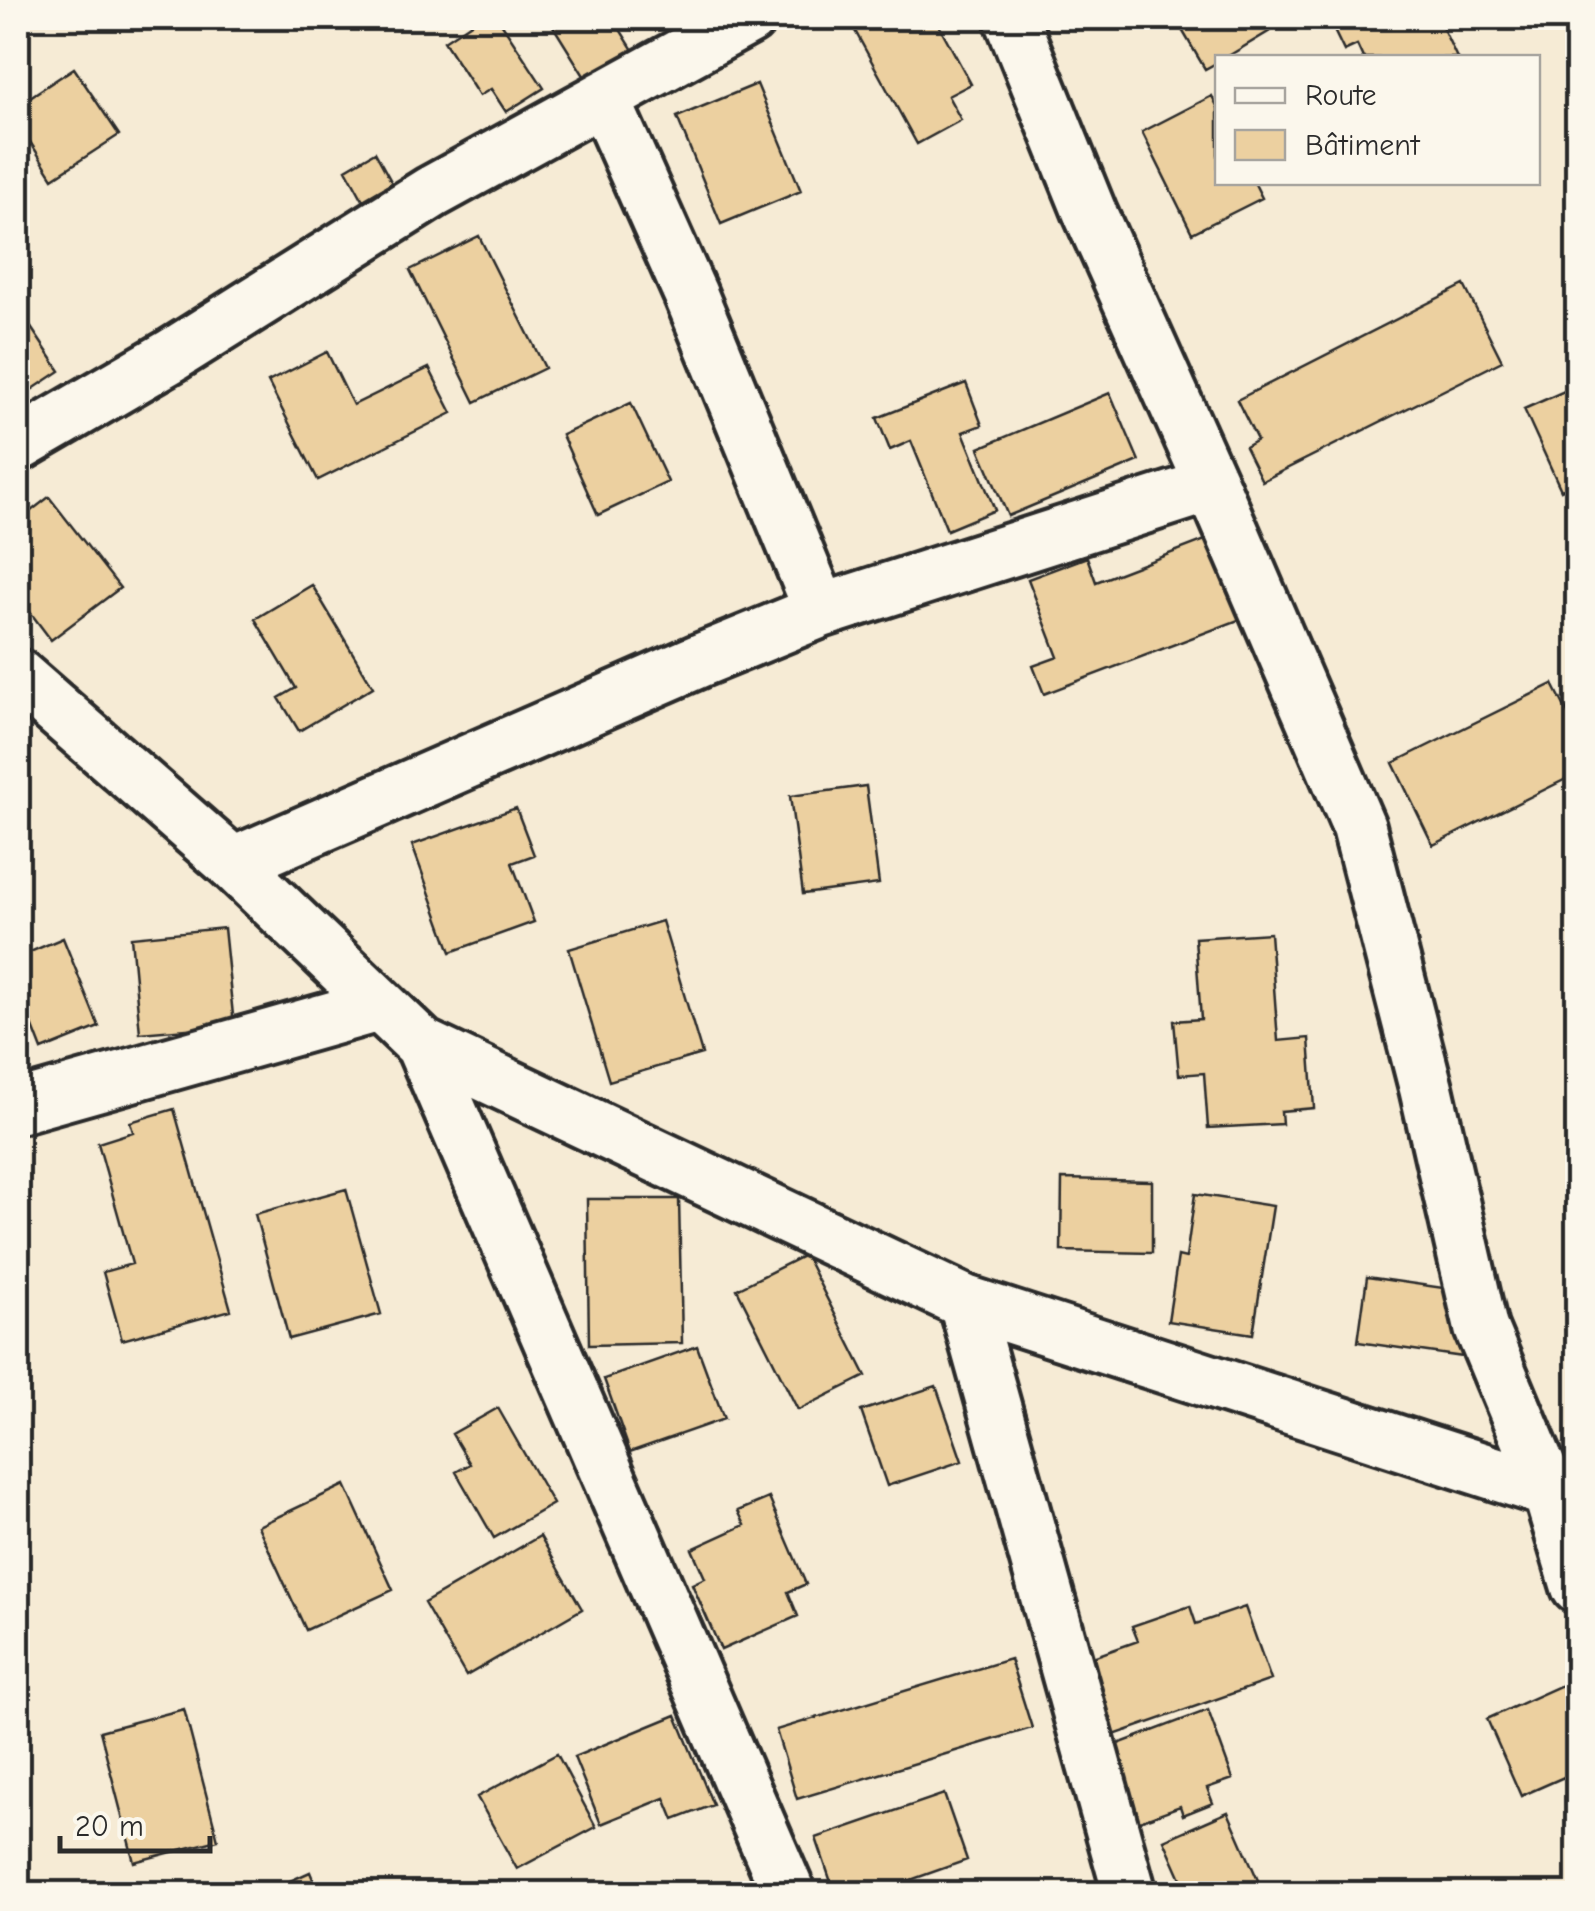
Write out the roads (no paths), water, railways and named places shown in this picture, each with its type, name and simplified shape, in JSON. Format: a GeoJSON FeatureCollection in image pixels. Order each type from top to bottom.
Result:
{"type":"FeatureCollection","features":[{"type":"Feature","properties":{"kind":"street"},"geometry":{"type":"LineString","coordinates":[[18,444],[171,356],[432,192],[749,18]]}},
{"type":"Feature","properties":{"kind":"street"},"geometry":{"type":"LineString","coordinates":[[1011,18],[1090,213],[1359,827],[1482,1328],[1563,1493],[1578,1587]]}},
{"type":"Feature","properties":{"kind":"street"},"geometry":{"type":"LineString","coordinates":[[603,98],[690,292],[821,611]]}},
{"type":"Feature","properties":{"kind":"street"},"geometry":{"type":"LineString","coordinates":[[233,864],[821,611],[1212,485]]}},
{"type":"Feature","properties":{"kind":"street"},"geometry":{"type":"LineString","coordinates":[[18,676],[233,864],[422,1045],[965,1302],[1563,1493]]}},
{"type":"Feature","properties":{"kind":"street"},"geometry":{"type":"LineString","coordinates":[[18,1107],[380,1005]]}},
{"type":"Feature","properties":{"kind":"street"},"geometry":{"type":"LineString","coordinates":[[422,1045],[789,1894]]}},
{"type":"Feature","properties":{"kind":"street"},"geometry":{"type":"LineString","coordinates":[[965,1302],[1130,1894]]}}]}
